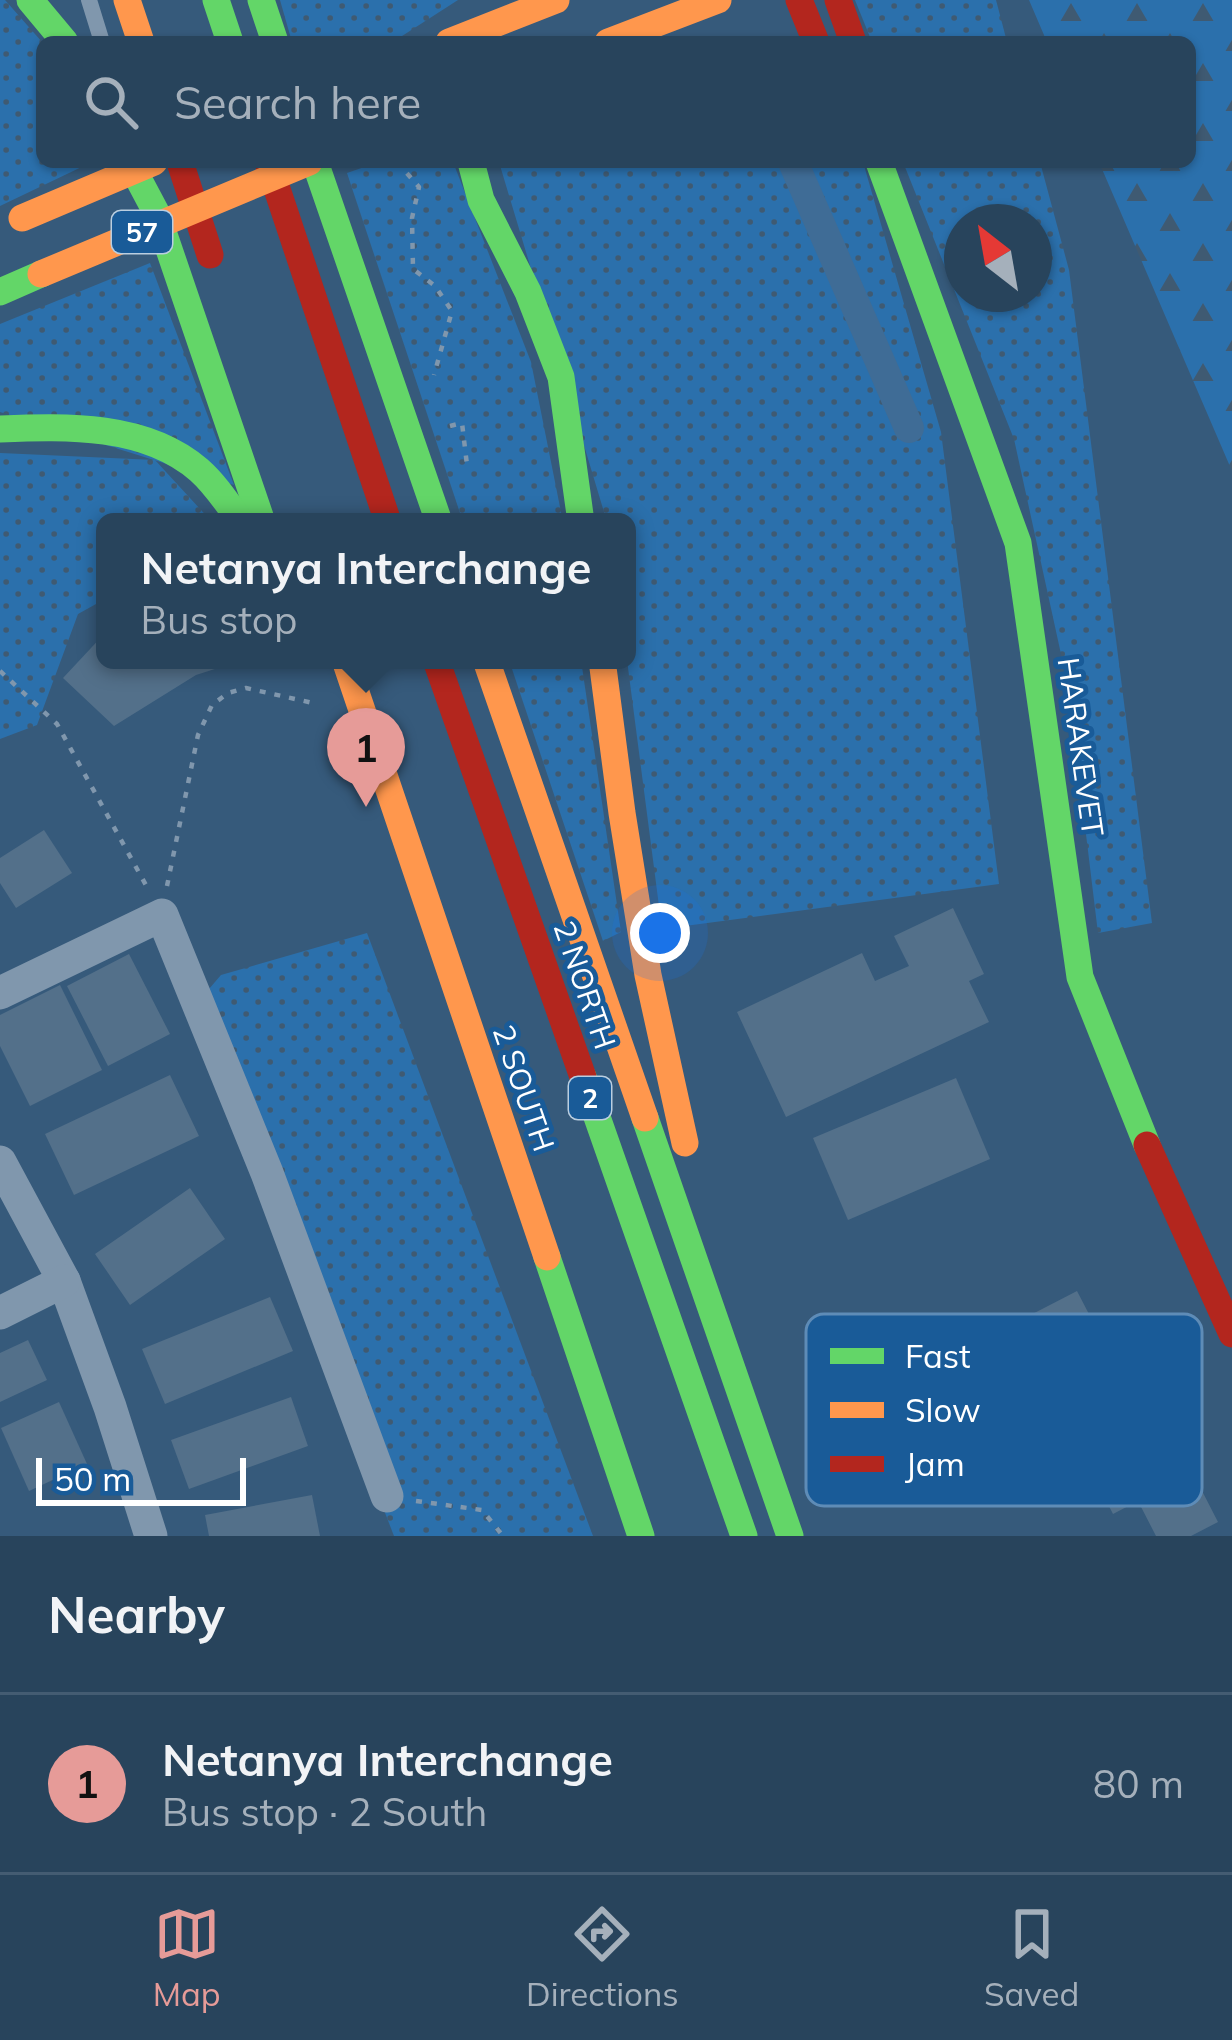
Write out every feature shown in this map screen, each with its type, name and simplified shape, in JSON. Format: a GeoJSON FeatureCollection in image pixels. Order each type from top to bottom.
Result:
{"type":"FeatureCollection","features":[{"type":"Feature","properties":{"kind":"main road"},"geometry":{"type":"LineString","coordinates":[[30,0],[59,36]]}},
{"type":"Feature","properties":{"kind":"main road"},"geometry":{"type":"LineString","coordinates":[[127,0],[139,36]]}},
{"type":"Feature","properties":{"kind":"main road"},"geometry":{"type":"LineString","coordinates":[[216,0],[228,36]]}},
{"type":"Feature","properties":{"kind":"main road"},"geometry":{"type":"LineString","coordinates":[[261,0],[273,36]]}},
{"type":"Feature","properties":{"kind":"main road"},"geometry":{"type":"LineString","coordinates":[[452,36],[495,0]]}},
{"type":"Feature","properties":{"kind":"main road"},"geometry":{"type":"LineString","coordinates":[[461,36],[556,0]]}},
{"type":"Feature","properties":{"kind":"main road"},"geometry":{"type":"LineString","coordinates":[[622,36],[718,0]]}},
{"type":"Feature","properties":{"kind":"main road"},"geometry":{"type":"LineString","coordinates":[[799,0],[814,36]]}},
{"type":"Feature","properties":{"kind":"main road"},"geometry":{"type":"LineString","coordinates":[[838,0],[851,36]]}},
{"type":"Feature","properties":{"kind":"main road"},"geometry":{"type":"LineString","coordinates":[[133,168],[157,214],[259,513]]}},
{"type":"Feature","properties":{"kind":"main road","name":"57"},"geometry":{"type":"LineString","coordinates":[[11,223],[140,168]]}},
{"type":"Feature","properties":{"kind":"main road"},"geometry":{"type":"LineString","coordinates":[[182,168],[222,291]]}},
{"type":"Feature","properties":{"kind":"main road"},"geometry":{"type":"LineString","coordinates":[[270,168],[385,513]]}},
{"type":"Feature","properties":{"kind":"main road","name":"57"},"geometry":{"type":"LineString","coordinates":[[0,292],[297,168]]}},
{"type":"Feature","properties":{"kind":"main road"},"geometry":{"type":"LineString","coordinates":[[314,168],[436,513]]}},
{"type":"Feature","properties":{"kind":"main road"},"geometry":{"type":"LineString","coordinates":[[473,168],[481,200],[528,292],[561,377],[580,513]]}},
{"type":"Feature","properties":{"kind":"main road","name":"HARAKEVET"},"geometry":{"type":"LineString","coordinates":[[881,168],[1018,543],[1080,977],[1147,1145],[1232,1334]]}},
{"type":"Feature","properties":{"kind":"main road"},"geometry":{"type":"LineString","coordinates":[[0,430],[90,429],[134,437],[197,467],[234,513]]}},
{"type":"Feature","properties":{"kind":"main road","name":"2 SOUTH"},"geometry":{"type":"LineString","coordinates":[[334,669],[401,827],[641,1536]]}},
{"type":"Feature","properties":{"kind":"main road","name":"2 NORTH"},"geometry":{"type":"LineString","coordinates":[[439,669],[744,1536]]}},
{"type":"Feature","properties":{"kind":"main road"},"geometry":{"type":"LineString","coordinates":[[489,669],[790,1536]]}},
{"type":"Feature","properties":{"kind":"main road"},"geometry":{"type":"LineString","coordinates":[[603,669],[648,975],[745,1410]]}},
{"type":"Feature","properties":{"kind":"street"},"geometry":{"type":"LineString","coordinates":[[0,993],[161,915],[267,1173],[387,1496]]}},
{"type":"Feature","properties":{"kind":"street"},"geometry":{"type":"LineString","coordinates":[[0,1162],[64,1281],[151,1536]]}},
{"type":"Feature","properties":{"kind":"street"},"geometry":{"type":"LineString","coordinates":[[0,1312],[64,1281]]}},
{"type":"Feature","properties":{"kind":"lane"},"geometry":{"type":"LineString","coordinates":[[89,0],[100,36]]}},
{"type":"Feature","properties":{"kind":"lane"},"geometry":{"type":"LineString","coordinates":[[142,168],[157,214]]}},
{"type":"Feature","properties":{"kind":"path"},"geometry":{"type":"LineString","coordinates":[[402,168],[419,187],[412,218],[413,269],[435,286],[452,311],[432,381]]}},
{"type":"Feature","properties":{"kind":"path"},"geometry":{"type":"LineString","coordinates":[[0,671],[57,724],[161,915]]}},
{"type":"Feature","properties":{"kind":"path"},"geometry":{"type":"LineString","coordinates":[[161,915],[198,735],[212,705],[228,692],[246,688],[293,699]]}},
{"type":"Feature","properties":{"kind":"path"},"geometry":{"type":"LineString","coordinates":[[387,1496],[482,1510],[503,1536]]}},
{"type":"Feature","properties":{"kind":"green space"},"geometry":{"type":"Polygon","coordinates":[[[0,0],[5,0],[37,36],[36,168],[79,168],[0,206],[0,0]]]}},
{"type":"Feature","properties":{"kind":"green space"},"geometry":{"type":"Polygon","coordinates":[[[280,0],[458,0],[402,36],[290,36],[280,0]]]}},
{"type":"Feature","properties":{"kind":"green space"},"geometry":{"type":"Polygon","coordinates":[[[855,0],[996,0],[1005,36],[870,36],[855,0]]]}},
{"type":"Feature","properties":{"kind":"green space"},"geometry":{"type":"Polygon","coordinates":[[[1029,0],[1232,0],[1232,471],[1102,168],[1196,168],[1196,36],[1044,36],[1029,0]]]}},
{"type":"Feature","properties":{"kind":"green space"},"geometry":{"type":"Polygon","coordinates":[[[362,168],[455,168],[531,362],[561,513],[460,513],[347,173],[362,168]]]}},
{"type":"Feature","properties":{"kind":"green space"},"geometry":{"type":"Polygon","coordinates":[[[501,168],[865,168],[941,432],[999,884],[662,929],[628,669],[636,669],[636,513],[604,513],[501,168]]]}},
{"type":"Feature","properties":{"kind":"green space"},"geometry":{"type":"Polygon","coordinates":[[[905,168],[1042,168],[1051,204],[944,204],[944,264],[905,168]]]}},
{"type":"Feature","properties":{"kind":"green space"},"geometry":{"type":"Polygon","coordinates":[[[1052,207],[1069,270],[1152,923],[1098,933],[1068,686],[1014,439],[963,312],[1052,312],[1052,207]]]}},
{"type":"Feature","properties":{"kind":"green space"},"geometry":{"type":"Polygon","coordinates":[[[150,263],[234,485],[0,412],[0,324],[150,263]]]}},
{"type":"Feature","properties":{"kind":"green space"},"geometry":{"type":"Polygon","coordinates":[[[0,453],[155,460],[204,513],[96,513],[96,604],[78,614],[37,725],[0,739],[0,453]]]}},
{"type":"Feature","properties":{"kind":"green space"},"geometry":{"type":"Polygon","coordinates":[[[512,669],[582,669],[621,932],[603,941],[512,669]]]}},
{"type":"Feature","properties":{"kind":"green space"},"geometry":{"type":"Polygon","coordinates":[[[367,933],[593,1536],[394,1536],[191,1010],[221,975],[367,933]]]}},
{"type":"Feature","properties":{"kind":"building"},"geometry":{"type":"Polygon","coordinates":[[[96,643],[96,669],[215,669],[196,675],[114,726],[63,678],[96,643]]]}},
{"type":"Feature","properties":{"kind":"building"},"geometry":{"type":"Polygon","coordinates":[[[44,830],[72,873],[16,908],[0,883],[0,858],[44,830]]]}},
{"type":"Feature","properties":{"kind":"building"},"geometry":{"type":"Polygon","coordinates":[[[953,908],[984,974],[969,981],[989,1022],[786,1117],[737,1012],[862,953],[875,981],[909,966],[894,936],[953,908]]]}},
{"type":"Feature","properties":{"kind":"building"},"geometry":{"type":"Polygon","coordinates":[[[129,954],[170,1034],[108,1066],[67,986],[129,954]]]}},
{"type":"Feature","properties":{"kind":"building"},"geometry":{"type":"Polygon","coordinates":[[[60,985],[102,1070],[30,1106],[0,1046],[0,1015],[60,985]]]}},
{"type":"Feature","properties":{"kind":"building"},"geometry":{"type":"Polygon","coordinates":[[[170,1075],[199,1136],[74,1195],[45,1134],[170,1075]]]}},
{"type":"Feature","properties":{"kind":"building"},"geometry":{"type":"Polygon","coordinates":[[[956,1078],[990,1159],[848,1220],[813,1138],[956,1078]]]}},
{"type":"Feature","properties":{"kind":"building"},"geometry":{"type":"Polygon","coordinates":[[[190,1188],[225,1239],[130,1305],[95,1254],[190,1188]]]}},
{"type":"Feature","properties":{"kind":"building"},"geometry":{"type":"Polygon","coordinates":[[[1077,1291],[1089,1314],[1032,1314],[1077,1291]]]}},
{"type":"Feature","properties":{"kind":"building"},"geometry":{"type":"Polygon","coordinates":[[[270,1297],[293,1351],[165,1404],[142,1349],[270,1297]]]}},
{"type":"Feature","properties":{"kind":"building"},"geometry":{"type":"Polygon","coordinates":[[[28,1340],[47,1380],[0,1402],[0,1353],[28,1340]]]}},
{"type":"Feature","properties":{"kind":"building"},"geometry":{"type":"Polygon","coordinates":[[[291,1397],[308,1446],[189,1489],[171,1440],[291,1397]]]}},
{"type":"Feature","properties":{"kind":"building"},"geometry":{"type":"Polygon","coordinates":[[[59,1402],[87,1464],[29,1491],[1,1428],[59,1402]]]}},
{"type":"Feature","properties":{"kind":"building"},"geometry":{"type":"Polygon","coordinates":[[[1202,1491],[1218,1522],[1191,1536],[1156,1536],[1141,1506],[1202,1506],[1202,1491]]]}},
{"type":"Feature","properties":{"kind":"building"},"geometry":{"type":"Polygon","coordinates":[[[312,1495],[320,1536],[209,1536],[205,1515],[312,1495]]]}},
{"type":"Feature","properties":{"kind":"waterway"},"geometry":{"type":"LineString","coordinates":[[796,168],[909,428]]}},
{"type":"Feature","properties":{"kind":"traffic: fast"},"geometry":{"type":"LineString","coordinates":[[30,0],[60,36]]}},
{"type":"Feature","properties":{"kind":"traffic: fast"},"geometry":{"type":"LineString","coordinates":[[216,0],[228,36]]}},
{"type":"Feature","properties":{"kind":"traffic: fast"},"geometry":{"type":"LineString","coordinates":[[261,0],[273,36]]}},
{"type":"Feature","properties":{"kind":"traffic: fast"},"geometry":{"type":"LineString","coordinates":[[317,168],[436,513]]}},
{"type":"Feature","properties":{"kind":"traffic: fast"},"geometry":{"type":"LineString","coordinates":[[473,168],[481,200],[528,292],[561,377],[580,513]]}},
{"type":"Feature","properties":{"kind":"traffic: fast"},"geometry":{"type":"LineString","coordinates":[[881,168],[1018,543],[1080,977],[1147,1145]]}},
{"type":"Feature","properties":{"kind":"traffic: fast"},"geometry":{"type":"LineString","coordinates":[[140,182],[157,214],[259,513]]}},
{"type":"Feature","properties":{"kind":"traffic: fast"},"geometry":{"type":"LineString","coordinates":[[0,292],[41,274]]}},
{"type":"Feature","properties":{"kind":"traffic: fast"},"geometry":{"type":"LineString","coordinates":[[0,429],[105,431],[155,444],[199,470],[234,513]]}},
{"type":"Feature","properties":{"kind":"traffic: fast"},"geometry":{"type":"LineString","coordinates":[[583,1077],[744,1536]]}},
{"type":"Feature","properties":{"kind":"traffic: fast"},"geometry":{"type":"LineString","coordinates":[[645,1118],[790,1536]]}},
{"type":"Feature","properties":{"kind":"traffic: fast"},"geometry":{"type":"LineString","coordinates":[[547,1257],[641,1536]]}},
{"type":"Feature","properties":{"kind":"traffic: slow"},"geometry":{"type":"LineString","coordinates":[[127,0],[139,36]]}},
{"type":"Feature","properties":{"kind":"traffic: slow"},"geometry":{"type":"LineString","coordinates":[[464,36],[556,0]]}},
{"type":"Feature","properties":{"kind":"traffic: slow"},"geometry":{"type":"LineString","coordinates":[[624,36],[718,0]]}},
{"type":"Feature","properties":{"kind":"traffic: slow"},"geometry":{"type":"LineString","coordinates":[[22,218],[140,168]]}},
{"type":"Feature","properties":{"kind":"traffic: slow"},"geometry":{"type":"LineString","coordinates":[[41,274],[295,168]]}},
{"type":"Feature","properties":{"kind":"traffic: slow"},"geometry":{"type":"LineString","coordinates":[[348,669],[547,1257]]}},
{"type":"Feature","properties":{"kind":"traffic: slow"},"geometry":{"type":"LineString","coordinates":[[489,669],[645,1118]]}},
{"type":"Feature","properties":{"kind":"traffic: slow"},"geometry":{"type":"LineString","coordinates":[[603,669],[648,975],[685,1143]]}},
{"type":"Feature","properties":{"kind":"traffic: jam"},"geometry":{"type":"LineString","coordinates":[[799,0],[814,36]]}},
{"type":"Feature","properties":{"kind":"traffic: jam"},"geometry":{"type":"LineString","coordinates":[[838,0],[851,36]]}},
{"type":"Feature","properties":{"kind":"traffic: jam"},"geometry":{"type":"LineString","coordinates":[[182,168],[210,255]]}},
{"type":"Feature","properties":{"kind":"traffic: jam"},"geometry":{"type":"LineString","coordinates":[[270,168],[385,513]]}},
{"type":"Feature","properties":{"kind":"traffic: jam"},"geometry":{"type":"LineString","coordinates":[[439,669],[583,1077]]}},
{"type":"Feature","properties":{"kind":"traffic: jam"},"geometry":{"type":"LineString","coordinates":[[1147,1145],[1232,1334]]}},
{"type":"Feature","properties":{"kind":"place","name":"Netanya Interchange"},"geometry":{"type":"Point","coordinates":[366,807]}}]}
